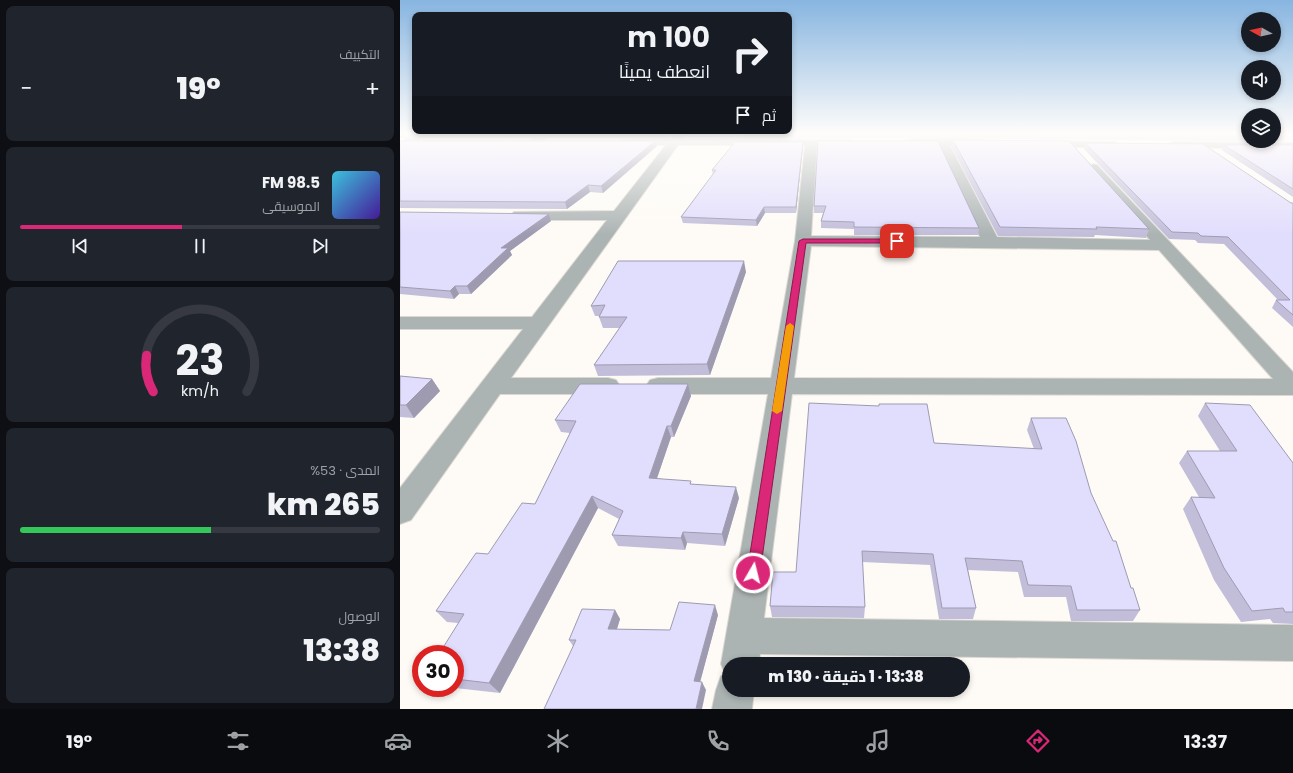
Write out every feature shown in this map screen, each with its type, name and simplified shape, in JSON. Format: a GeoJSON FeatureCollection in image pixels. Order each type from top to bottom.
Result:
{"type":"FeatureCollection","features":[{"type":"Feature","properties":{"kind":"street"},"geometry":{"type":"LineString","coordinates":[[404,500],[493,386],[618,216],[655,168]]}},
{"type":"Feature","properties":{"kind":"street"},"geometry":{"type":"LineString","coordinates":[[810,168],[803,241],[742,650],[1293,643]]}},
{"type":"Feature","properties":{"kind":"street"},"geometry":{"type":"LineString","coordinates":[[955,168],[991,242]]}},
{"type":"Feature","properties":{"kind":"street"},"geometry":{"type":"LineString","coordinates":[[1093,168],[1293,387]]}},
{"type":"Feature","properties":{"kind":"street"},"geometry":{"type":"LineString","coordinates":[[501,215],[618,216]]}},
{"type":"Feature","properties":{"kind":"street"},"geometry":{"type":"LineString","coordinates":[[803,241],[991,242],[1165,246]]}},
{"type":"Feature","properties":{"kind":"street"},"geometry":{"type":"LineString","coordinates":[[400,323],[539,323]]}},
{"type":"Feature","properties":{"kind":"street"},"geometry":{"type":"LineString","coordinates":[[493,386],[1293,387]]}},
{"type":"Feature","properties":{"kind":"street"},"geometry":{"type":"LineString","coordinates":[[732,709],[734,697]]}},
{"type":"Feature","properties":{"kind":"building"},"geometry":{"type":"Polygon","coordinates":[[[400,168],[622,168],[601,186],[588,185],[565,202],[400,201],[400,168]]]}},
{"type":"Feature","properties":{"kind":"building"},"geometry":{"type":"Polygon","coordinates":[[[714,168],[800,168],[796,207],[764,207],[756,220],[681,217],[716,170],[712,170],[714,168]]]}},
{"type":"Feature","properties":{"kind":"building"},"geometry":{"type":"Polygon","coordinates":[[[816,168],[951,168],[979,228],[854,227],[854,222],[821,221],[826,206],[814,206],[816,168]]]}},
{"type":"Feature","properties":{"kind":"building"},"geometry":{"type":"Polygon","coordinates":[[[968,168],[1094,168],[1149,229],[1096,227],[1097,229],[1000,227],[968,168]]]}},
{"type":"Feature","properties":{"kind":"building"},"geometry":{"type":"Polygon","coordinates":[[[1110,168],[1239,168],[1293,203],[1293,315],[1276,300],[1290,300],[1228,237],[1201,236],[1198,233],[1172,232],[1110,168]]]}},
{"type":"Feature","properties":{"kind":"building"},"geometry":{"type":"Polygon","coordinates":[[[1260,168],[1293,168],[1293,189],[1260,168]]]}},
{"type":"Feature","properties":{"kind":"building"},"geometry":{"type":"Polygon","coordinates":[[[400,212],[549,214],[501,248],[508,248],[467,286],[455,286],[450,291],[400,287],[400,212]]]}},
{"type":"Feature","properties":{"kind":"building"},"geometry":{"type":"Polygon","coordinates":[[[618,261],[744,261],[707,364],[594,365],[627,317],[599,317],[605,305],[591,306],[618,261]]]}},
{"type":"Feature","properties":{"kind":"building"},"geometry":{"type":"Polygon","coordinates":[[[400,376],[432,379],[406,405],[400,405],[400,376]]]}},
{"type":"Feature","properties":{"kind":"building"},"geometry":{"type":"Polygon","coordinates":[[[580,384],[688,384],[671,426],[667,426],[649,478],[691,481],[690,484],[736,487],[722,534],[683,532],[681,538],[612,535],[623,511],[592,496],[489,683],[464,680],[464,645],[445,645],[464,614],[436,611],[476,553],[488,554],[522,503],[535,504],[576,421],[555,420],[580,384]]]}},
{"type":"Feature","properties":{"kind":"building"},"geometry":{"type":"Polygon","coordinates":[[[809,403],[879,406],[879,404],[927,404],[934,443],[1042,449],[1031,418],[1066,418],[1076,441],[1091,493],[1113,541],[1116,541],[1131,588],[1133,588],[1140,610],[1077,610],[1071,586],[1028,585],[1022,561],[965,558],[976,608],[942,608],[933,554],[862,551],[865,607],[770,606],[773,572],[796,572],[809,403]]]}},
{"type":"Feature","properties":{"kind":"building"},"geometry":{"type":"Polygon","coordinates":[[[1205,403],[1250,405],[1293,463],[1293,612],[1285,612],[1283,608],[1252,611],[1224,568],[1191,497],[1215,498],[1187,451],[1237,451],[1205,403]]]}},
{"type":"Feature","properties":{"kind":"building"},"geometry":{"type":"Polygon","coordinates":[[[679,602],[715,605],[694,681],[702,682],[696,709],[544,709],[576,640],[569,640],[582,609],[615,610],[608,629],[670,630],[679,602]]]}},
{"type":"Feature","properties":{"kind":"slow traffic"},"geometry":{"type":"LineString","coordinates":[[777,411],[790,326]]}},
{"type":"Feature","properties":{"kind":"route"},"geometry":{"type":"LineString","coordinates":[[753,573],[803,241],[897,241]]}}]}
